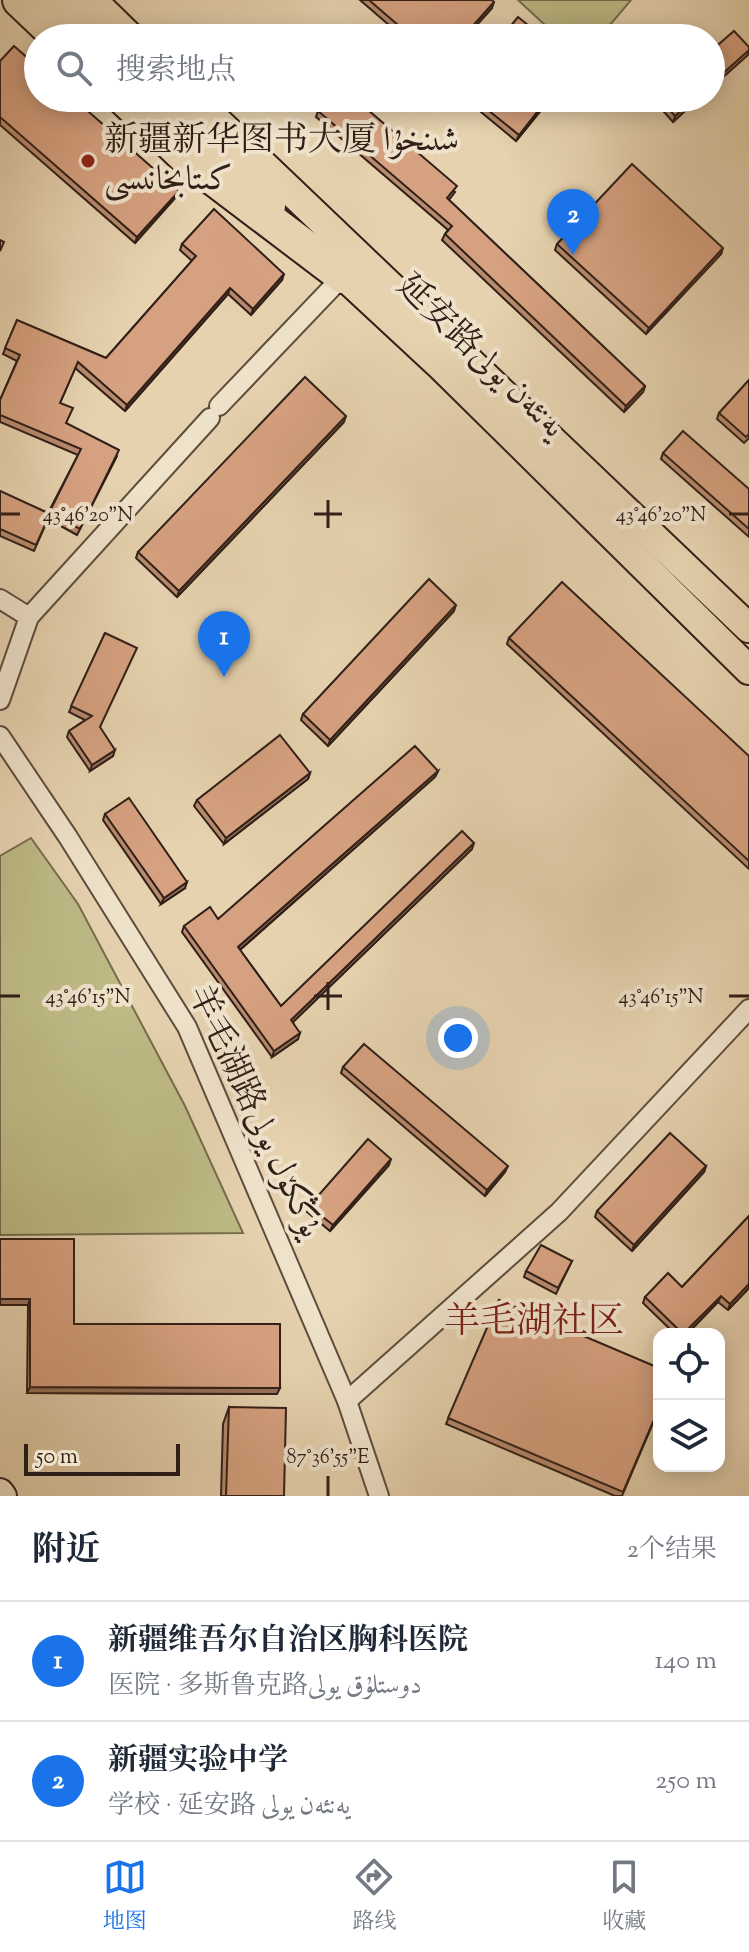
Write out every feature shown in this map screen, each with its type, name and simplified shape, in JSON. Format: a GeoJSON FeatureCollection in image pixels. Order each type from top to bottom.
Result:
{"type":"FeatureCollection","features":[{"type":"Feature","properties":{"kind":"highway"},"geometry":{"type":"LineString","coordinates":[[20,0],[45,24]]}},
{"type":"Feature","properties":{"kind":"highway"},"geometry":{"type":"LineString","coordinates":[[139,112],[186,157],[343,276]]}},
{"type":"Feature","properties":{"kind":"main road"},"geometry":{"type":"LineString","coordinates":[[59,0],[84,24]]}},
{"type":"Feature","properties":{"kind":"main road"},"geometry":{"type":"LineString","coordinates":[[92,0],[117,24]]}},
{"type":"Feature","properties":{"kind":"main road","name":"延安路يەنئەن يولى"},"geometry":{"type":"LineString","coordinates":[[174,112],[343,276],[442,367],[749,670]]}},
{"type":"Feature","properties":{"kind":"main road"},"geometry":{"type":"LineString","coordinates":[[208,112],[749,628]]}},
{"type":"Feature","properties":{"kind":"street"},"geometry":{"type":"LineString","coordinates":[[0,700],[29,617],[343,276]]}},
{"type":"Feature","properties":{"kind":"street"},"geometry":{"type":"LineString","coordinates":[[0,599],[29,617]]}},
{"type":"Feature","properties":{"kind":"street","name":"羊毛湖路يۇڭكۆل يولى"},"geometry":{"type":"LineString","coordinates":[[0,736],[68,837],[187,1027],[347,1401],[379,1496]]}},
{"type":"Feature","properties":{"kind":"street"},"geometry":{"type":"LineString","coordinates":[[347,1401],[559,1212],[749,1009]]}},
{"type":"Feature","properties":{"kind":"shaded area"},"geometry":{"type":"Polygon","coordinates":[[[518,0],[631,0],[611,24],[544,24],[518,0]]]}},
{"type":"Feature","properties":{"kind":"shaded area"},"geometry":{"type":"Polygon","coordinates":[[[31,838],[78,904],[185,1106],[243,1233],[0,1235],[0,856],[31,838]]]}},
{"type":"Feature","properties":{"kind":"building"},"geometry":{"type":"Polygon","coordinates":[[[369,0],[494,2],[474,24],[397,24],[369,0]]]}},
{"type":"Feature","properties":{"kind":"building"},"geometry":{"type":"Polygon","coordinates":[[[518,17],[527,24],[512,24],[518,17]]]}},
{"type":"Feature","properties":{"kind":"building"},"geometry":{"type":"Polygon","coordinates":[[[734,31],[749,50],[725,71],[725,39],[734,31]]]}},
{"type":"Feature","properties":{"kind":"building","name":"新疆新华图书大厦 شىنخۇا كىتابخانىسى"},"geometry":{"type":"Polygon","coordinates":[[[14,46],[24,55],[24,112],[89,112],[179,191],[137,237],[0,117],[0,61],[14,46]]]}},
{"type":"Feature","properties":{"kind":"building"},"geometry":{"type":"Polygon","coordinates":[[[319,112],[370,112],[457,186],[447,198],[645,386],[626,406],[445,234],[452,226],[319,112]]]}},
{"type":"Feature","properties":{"kind":"building"},"geometry":{"type":"Polygon","coordinates":[[[490,112],[537,112],[519,135],[490,112]]]}},
{"type":"Feature","properties":{"kind":"building"},"geometry":{"type":"Polygon","coordinates":[[[632,164],[723,248],[649,328],[557,244],[632,164]]]}},
{"type":"Feature","properties":{"kind":"building"},"geometry":{"type":"Polygon","coordinates":[[[214,209],[284,274],[253,309],[230,288],[127,405],[78,362],[60,403],[73,408],[66,423],[119,450],[80,529],[49,513],[81,449],[0,415],[0,400],[20,355],[5,348],[17,320],[106,358],[196,256],[182,244],[214,209]]]}},
{"type":"Feature","properties":{"kind":"building"},"geometry":{"type":"Polygon","coordinates":[[[305,377],[346,416],[179,591],[138,552],[305,377]]]}},
{"type":"Feature","properties":{"kind":"building"},"geometry":{"type":"Polygon","coordinates":[[[749,380],[749,434],[746,437],[719,413],[749,380]]]}},
{"type":"Feature","properties":{"kind":"building"},"geometry":{"type":"Polygon","coordinates":[[[683,431],[749,489],[749,529],[663,453],[683,431]]]}},
{"type":"Feature","properties":{"kind":"building"},"geometry":{"type":"Polygon","coordinates":[[[0,491],[50,514],[36,545],[0,529],[0,491]]]}},
{"type":"Feature","properties":{"kind":"building"},"geometry":{"type":"Polygon","coordinates":[[[429,579],[456,605],[330,740],[303,714],[429,579]]]}},
{"type":"Feature","properties":{"kind":"building"},"geometry":{"type":"Polygon","coordinates":[[[562,582],[749,756],[749,861],[509,638],[562,582]]]}},
{"type":"Feature","properties":{"kind":"building"},"geometry":{"type":"Polygon","coordinates":[[[105,633],[137,648],[100,727],[115,750],[92,765],[69,731],[92,716],[71,706],[105,633]]]}},
{"type":"Feature","properties":{"kind":"building"},"geometry":{"type":"Polygon","coordinates":[[[280,735],[310,773],[226,838],[197,800],[280,735]]]}},
{"type":"Feature","properties":{"kind":"building"},"geometry":{"type":"Polygon","coordinates":[[[415,746],[438,771],[238,947],[281,1006],[462,831],[474,843],[291,1020],[300,1033],[274,1051],[184,926],[210,907],[218,919],[415,746]]]}},
{"type":"Feature","properties":{"kind":"building"},"geometry":{"type":"Polygon","coordinates":[[[129,798],[187,882],[164,898],[105,814],[129,798]]]}},
{"type":"Feature","properties":{"kind":"building"},"geometry":{"type":"Polygon","coordinates":[[[364,1044],[508,1166],[487,1190],[343,1067],[364,1044]]]}},
{"type":"Feature","properties":{"kind":"building"},"geometry":{"type":"Polygon","coordinates":[[[670,1133],[706,1166],[634,1245],[597,1211],[670,1133]]]}},
{"type":"Feature","properties":{"kind":"building"},"geometry":{"type":"Polygon","coordinates":[[[368,1139],[391,1159],[333,1225],[309,1206],[368,1139]]]}},
{"type":"Feature","properties":{"kind":"building"},"geometry":{"type":"Polygon","coordinates":[[[749,1216],[749,1284],[730,1304],[721,1296],[689,1328],[677,1328],[645,1297],[668,1273],[682,1287],[749,1216]]]}},
{"type":"Feature","properties":{"kind":"building"},"geometry":{"type":"Polygon","coordinates":[[[0,1239],[74,1239],[74,1324],[280,1324],[280,1388],[30,1387],[30,1299],[0,1299],[0,1239]]]}},
{"type":"Feature","properties":{"kind":"building"},"geometry":{"type":"Polygon","coordinates":[[[541,1245],[572,1261],[558,1288],[526,1271],[541,1245]]]}},
{"type":"Feature","properties":{"kind":"building"},"geometry":{"type":"Polygon","coordinates":[[[499,1300],[653,1365],[653,1422],[623,1492],[448,1418],[499,1300]]]}},
{"type":"Feature","properties":{"kind":"building"},"geometry":{"type":"Polygon","coordinates":[[[229,1407],[286,1408],[284,1496],[226,1496],[229,1407]]]}},
{"type":"Feature","properties":{"kind":"place","name":"新疆新华图书大厦 شىنخۇا كىتابخانىسى"},"geometry":{"type":"Point","coordinates":[88,161]}},
{"type":"Feature","properties":{"kind":"place","name":"新疆实验中学"},"geometry":{"type":"Point","coordinates":[573,255]}},
{"type":"Feature","properties":{"kind":"place","name":"新疆维吾尔自治区胸科医院"},"geometry":{"type":"Point","coordinates":[224,677]}},
{"type":"Feature","properties":{"kind":"district","name":"羊毛湖社区"},"geometry":{"type":"Point","coordinates":[534,1323]}}]}
